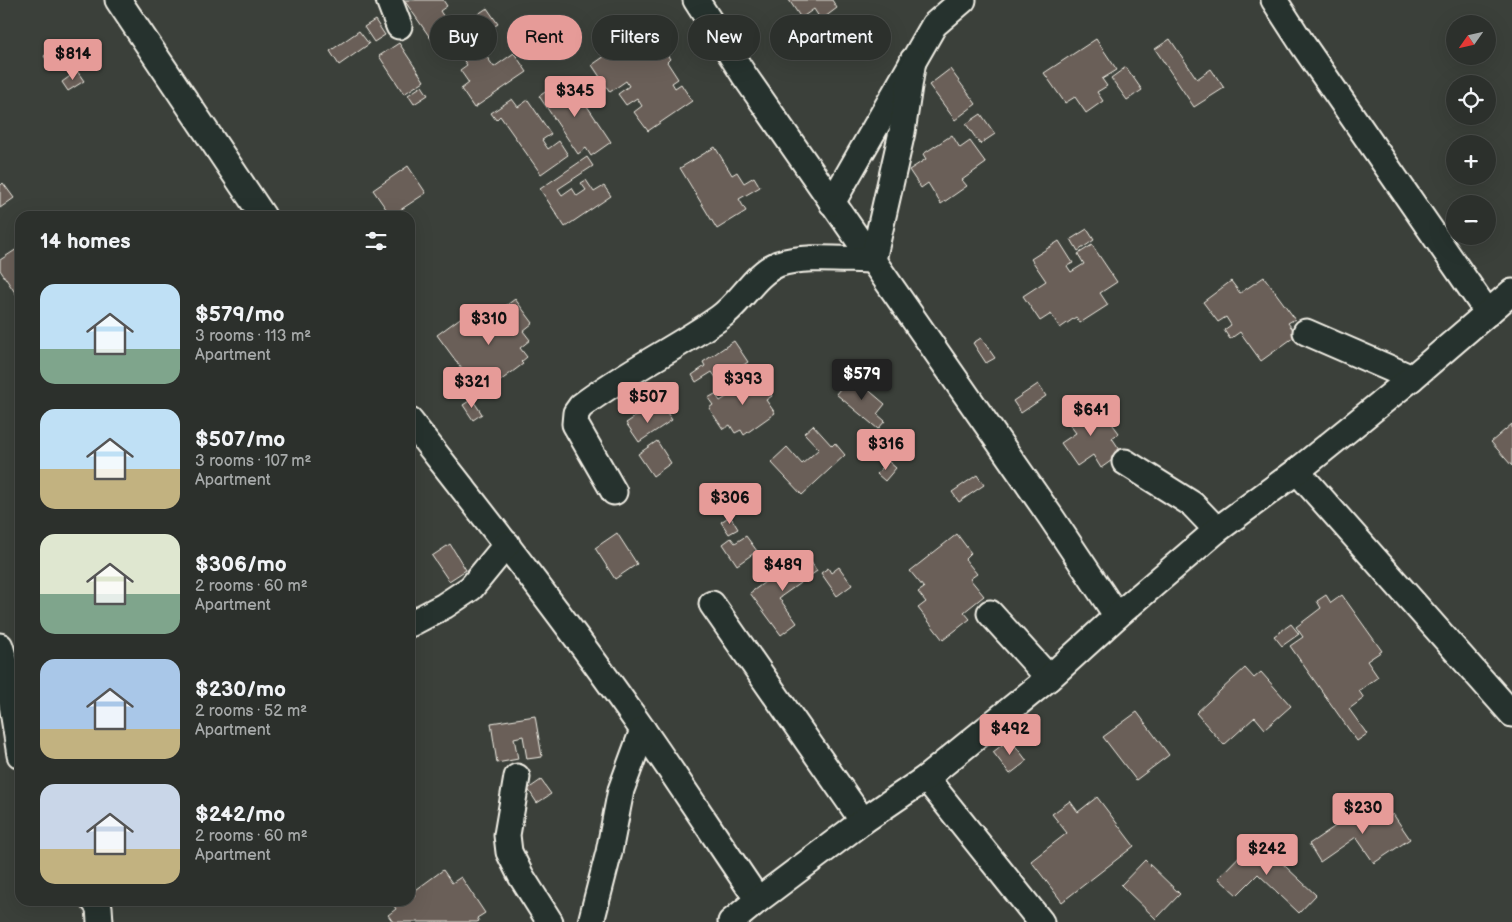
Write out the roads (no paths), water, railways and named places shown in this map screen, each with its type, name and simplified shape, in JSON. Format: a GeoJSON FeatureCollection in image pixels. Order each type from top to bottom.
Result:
{"type":"FeatureCollection","features":[{"type":"Feature","properties":{"kind":"street"},"geometry":{"type":"LineString","coordinates":[[118,0],[260,211]]}},
{"type":"Feature","properties":{"kind":"street"},"geometry":{"type":"LineString","coordinates":[[389,0],[399,26]]}},
{"type":"Feature","properties":{"kind":"street"},"geometry":{"type":"LineString","coordinates":[[696,0],[744,75],[1117,616]]}},
{"type":"Feature","properties":{"kind":"street"},"geometry":{"type":"LineString","coordinates":[[832,203],[934,25],[963,0]]}},
{"type":"Feature","properties":{"kind":"street"},"geometry":{"type":"LineString","coordinates":[[1274,0],[1488,313]]}},
{"type":"Feature","properties":{"kind":"street"},"geometry":{"type":"LineString","coordinates":[[873,260],[902,132],[913,60]]}},
{"type":"Feature","properties":{"kind":"street"},"geometry":{"type":"LineString","coordinates":[[614,492],[575,424],[576,413],[581,406],[720,317],[766,271],[777,265],[788,261],[805,259],[873,260]]}},
{"type":"Feature","properties":{"kind":"street"},"geometry":{"type":"LineString","coordinates":[[731,922],[863,821],[926,778],[1048,678],[1217,530],[1297,471],[1412,378],[1512,292]]}},
{"type":"Feature","properties":{"kind":"street"},"geometry":{"type":"LineString","coordinates":[[1306,332],[1412,378]]}},
{"type":"Feature","properties":{"kind":"street"},"geometry":{"type":"LineString","coordinates":[[415,428],[507,544],[643,730],[758,900]]}},
{"type":"Feature","properties":{"kind":"street"},"geometry":{"type":"LineString","coordinates":[[1125,462],[1192,504],[1217,530]]}},
{"type":"Feature","properties":{"kind":"street"},"geometry":{"type":"LineString","coordinates":[[1297,471],[1512,714]]}},
{"type":"Feature","properties":{"kind":"street"},"geometry":{"type":"LineString","coordinates":[[415,621],[444,606],[471,588],[507,544]]}},
{"type":"Feature","properties":{"kind":"street"},"geometry":{"type":"LineString","coordinates":[[712,604],[863,821]]}},
{"type":"Feature","properties":{"kind":"street"},"geometry":{"type":"LineString","coordinates":[[990,613],[1048,678]]}},
{"type":"Feature","properties":{"kind":"street"},"geometry":{"type":"LineString","coordinates":[[0,646],[6,666],[15,723]]}},
{"type":"Feature","properties":{"kind":"street"},"geometry":{"type":"LineString","coordinates":[[591,922],[609,852],[621,790],[643,730]]}},
{"type":"Feature","properties":{"kind":"street"},"geometry":{"type":"LineString","coordinates":[[518,777],[507,835],[509,852],[521,876],[550,922]]}},
{"type":"Feature","properties":{"kind":"street"},"geometry":{"type":"LineString","coordinates":[[926,778],[1041,922]]}}]}
